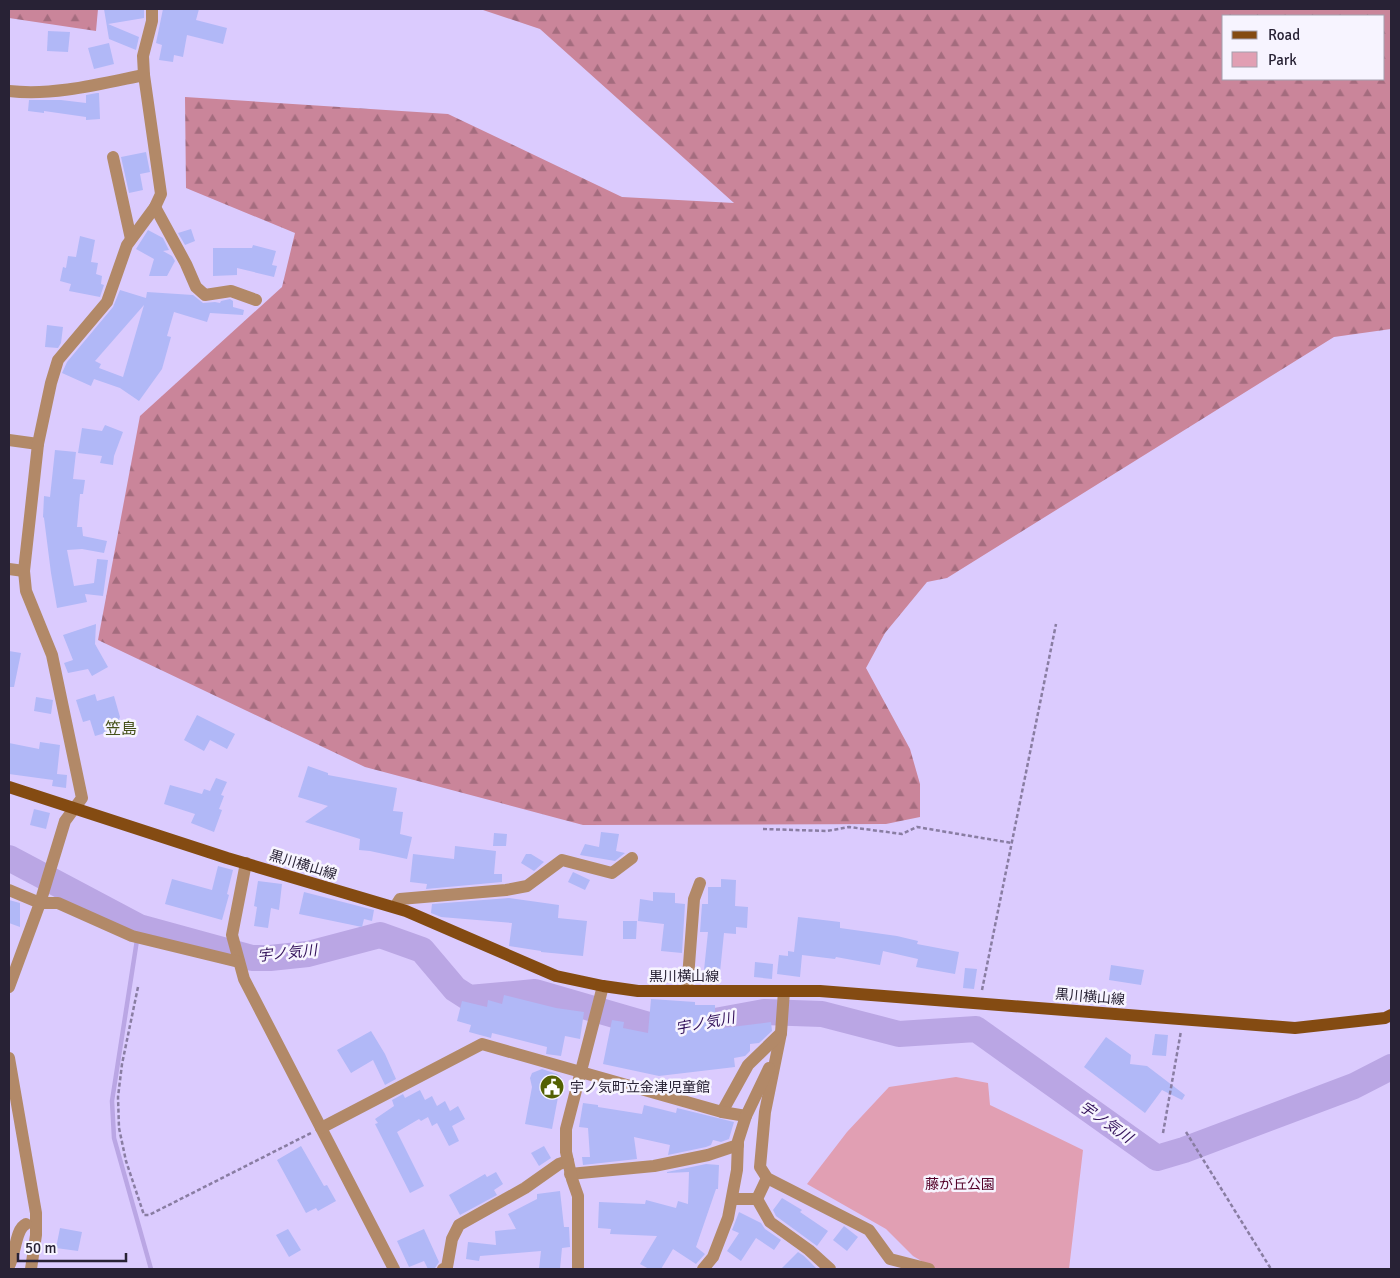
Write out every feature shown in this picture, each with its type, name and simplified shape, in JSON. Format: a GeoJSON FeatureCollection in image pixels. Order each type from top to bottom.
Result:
{"type":"FeatureCollection","features":[{"type":"Feature","properties":{"kind":"main road","name":"黒川横山線"},"geometry":{"type":"LineString","coordinates":[[9,787],[246,863],[395,907],[556,976],[603,986],[638,991],[687,991],[784,996],[820,991],[1295,1028],[1385,1018],[1391,1015]]}},
{"type":"Feature","properties":{"kind":"street"},"geometry":{"type":"LineString","coordinates":[[9,988],[40,903],[65,821],[82,798],[52,655],[26,591],[24,571],[38,444],[58,360],[107,302],[127,245],[155,207],[161,194],[143,56],[152,21],[152,9]]}},
{"type":"Feature","properties":{"kind":"street"},"geometry":{"type":"LineString","coordinates":[[9,92],[29,94],[90,86],[144,75]]}},
{"type":"Feature","properties":{"kind":"street"},"geometry":{"type":"LineString","coordinates":[[113,157],[131,239]]}},
{"type":"Feature","properties":{"kind":"street"},"geometry":{"type":"LineString","coordinates":[[155,207],[186,264],[196,287],[205,294],[231,291],[256,300]]}},
{"type":"Feature","properties":{"kind":"street"},"geometry":{"type":"LineString","coordinates":[[9,440],[38,444]]}},
{"type":"Feature","properties":{"kind":"street"},"geometry":{"type":"LineString","coordinates":[[9,569],[24,571]]}},
{"type":"Feature","properties":{"kind":"street"},"geometry":{"type":"LineString","coordinates":[[395,907],[400,899],[506,890],[527,886],[562,860],[612,873],[632,858]]}},
{"type":"Feature","properties":{"kind":"street"},"geometry":{"type":"LineString","coordinates":[[246,863],[232,935],[244,978],[394,1269]]}},
{"type":"Feature","properties":{"kind":"street"},"geometry":{"type":"LineString","coordinates":[[687,991],[694,899],[700,883]]}},
{"type":"Feature","properties":{"kind":"street"},"geometry":{"type":"LineString","coordinates":[[9,890],[40,903],[58,903],[137,937],[238,960]]}},
{"type":"Feature","properties":{"kind":"street"},"geometry":{"type":"LineString","coordinates":[[578,1269],[578,1196],[570,1174],[566,1129],[603,986]]}},
{"type":"Feature","properties":{"kind":"street"},"geometry":{"type":"LineString","coordinates":[[784,996],[781,1033],[765,1112],[760,1167],[767,1178],[868,1230],[890,1259],[929,1269]]}},
{"type":"Feature","properties":{"kind":"street"},"geometry":{"type":"LineString","coordinates":[[722,1112],[748,1065],[781,1033]]}},
{"type":"Feature","properties":{"kind":"street"},"geometry":{"type":"LineString","coordinates":[[321,1128],[482,1044],[722,1112],[746,1116]]}},
{"type":"Feature","properties":{"kind":"street"},"geometry":{"type":"LineString","coordinates":[[703,1269],[713,1257],[728,1218],[737,1170],[738,1145],[746,1116],[778,1051]]}},
{"type":"Feature","properties":{"kind":"street"},"geometry":{"type":"LineString","coordinates":[[9,1058],[36,1213],[36,1236],[32,1269]]}},
{"type":"Feature","properties":{"kind":"street"},"geometry":{"type":"LineString","coordinates":[[570,1174],[654,1166],[708,1155],[738,1145]]}},
{"type":"Feature","properties":{"kind":"street"},"geometry":{"type":"LineString","coordinates":[[443,1269],[447,1267],[452,1239],[459,1225],[525,1188],[559,1164],[568,1161]]}},
{"type":"Feature","properties":{"kind":"street"},"geometry":{"type":"LineString","coordinates":[[757,1199],[767,1178]]}},
{"type":"Feature","properties":{"kind":"street"},"geometry":{"type":"LineString","coordinates":[[732,1199],[757,1199]]}},
{"type":"Feature","properties":{"kind":"street"},"geometry":{"type":"LineString","coordinates":[[757,1199],[770,1222],[830,1269]]}},
{"type":"Feature","properties":{"kind":"street"},"geometry":{"type":"LineString","coordinates":[[9,1266],[15,1253],[19,1232],[22,1226],[26,1224]]}},
{"type":"Feature","properties":{"kind":"path"},"geometry":{"type":"LineString","coordinates":[[979,1004],[1056,624]]}},
{"type":"Feature","properties":{"kind":"path"},"geometry":{"type":"LineString","coordinates":[[763,829],[827,831],[849,827],[902,834],[917,827],[1012,843]]}},
{"type":"Feature","properties":{"kind":"path"},"geometry":{"type":"LineString","coordinates":[[138,988],[122,1064],[118,1097],[120,1128],[126,1161],[144,1215],[149,1215],[321,1128]]}},
{"type":"Feature","properties":{"kind":"path"},"geometry":{"type":"LineString","coordinates":[[1163,1133],[1183,1020]]}},
{"type":"Feature","properties":{"kind":"path"},"geometry":{"type":"LineString","coordinates":[[1186,1132],[1271,1269]]}},
{"type":"Feature","properties":{"kind":"green space"},"geometry":{"type":"Polygon","coordinates":[[[9,9],[98,9],[96,31],[9,18],[9,9]]]}},
{"type":"Feature","properties":{"kind":"green space"},"geometry":{"type":"Polygon","coordinates":[[[480,9],[1391,9],[1391,329],[1334,337],[947,578],[927,582],[885,633],[866,668],[910,749],[920,784],[920,817],[886,824],[583,825],[365,767],[98,640],[140,416],[282,287],[295,233],[186,188],[185,97],[448,114],[622,197],[734,203],[540,29],[480,9]]]}},
{"type":"Feature","properties":{"kind":"green space","name":"藤が丘公園"},"geometry":{"type":"Polygon","coordinates":[[[956,1077],[988,1083],[990,1105],[1083,1150],[1069,1269],[935,1269],[913,1256],[886,1229],[807,1184],[847,1132],[889,1087],[956,1077]]]}},
{"type":"Feature","properties":{"kind":"building"},"geometry":{"type":"Polygon","coordinates":[[[104,9],[144,9],[144,18],[108,24],[139,37],[136,50],[109,39],[104,9]]]}},
{"type":"Feature","properties":{"kind":"building"},"geometry":{"type":"Polygon","coordinates":[[[163,9],[199,9],[196,20],[227,28],[223,44],[187,35],[183,57],[174,55],[173,62],[159,60],[162,45],[156,43],[163,9]]]}},
{"type":"Feature","properties":{"kind":"building"},"geometry":{"type":"Polygon","coordinates":[[[48,31],[70,32],[68,52],[47,51],[48,31]]]}},
{"type":"Feature","properties":{"kind":"building"},"geometry":{"type":"Polygon","coordinates":[[[109,43],[114,64],[94,69],[88,48],[109,43]]]}},
{"type":"Feature","properties":{"kind":"building"},"geometry":{"type":"Polygon","coordinates":[[[99,93],[100,119],[86,120],[86,117],[44,111],[44,113],[28,111],[29,100],[61,100],[86,103],[86,95],[99,93]]]}},
{"type":"Feature","properties":{"kind":"building"},"geometry":{"type":"Polygon","coordinates":[[[146,152],[150,172],[140,174],[143,190],[129,193],[121,157],[146,152]]]}},
{"type":"Feature","properties":{"kind":"building"},"geometry":{"type":"Polygon","coordinates":[[[191,229],[195,241],[185,245],[178,233],[191,229]]]}},
{"type":"Feature","properties":{"kind":"building"},"geometry":{"type":"Polygon","coordinates":[[[148,230],[163,238],[169,250],[163,251],[172,256],[175,261],[167,276],[149,276],[154,259],[136,249],[148,230]]]}},
{"type":"Feature","properties":{"kind":"building"},"geometry":{"type":"Polygon","coordinates":[[[80,236],[95,240],[91,262],[98,263],[96,274],[102,276],[101,284],[104,285],[100,297],[69,291],[71,284],[60,281],[63,267],[66,268],[68,256],[76,257],[80,236]]]}},
{"type":"Feature","properties":{"kind":"building"},"geometry":{"type":"Polygon","coordinates":[[[253,245],[276,251],[272,265],[277,266],[274,277],[237,268],[237,275],[213,276],[213,248],[252,248],[253,245]]]}},
{"type":"Feature","properties":{"kind":"building"},"geometry":{"type":"Polygon","coordinates":[[[120,290],[146,298],[147,292],[193,295],[203,303],[220,303],[230,299],[233,301],[233,307],[244,310],[243,315],[210,313],[207,322],[174,312],[167,336],[171,337],[162,369],[139,401],[120,388],[94,379],[91,386],[62,373],[67,362],[113,307],[120,290]],[[144,305],[95,361],[101,364],[99,368],[123,377],[144,305]]]}},
{"type":"Feature","properties":{"kind":"building"},"geometry":{"type":"Polygon","coordinates":[[[47,325],[63,327],[61,343],[58,348],[45,347],[47,325]]]}},
{"type":"Feature","properties":{"kind":"building"},"geometry":{"type":"Polygon","coordinates":[[[105,425],[123,432],[114,456],[113,465],[100,463],[102,456],[78,453],[82,428],[102,431],[105,425]]]}},
{"type":"Feature","properties":{"kind":"building"},"geometry":{"type":"Polygon","coordinates":[[[55,450],[76,452],[73,479],[85,480],[83,494],[80,494],[77,527],[82,527],[83,536],[107,541],[104,553],[82,549],[67,550],[74,586],[94,583],[97,559],[108,560],[103,596],[85,594],[87,602],[57,608],[43,517],[44,496],[50,497],[55,450]]]}},
{"type":"Feature","properties":{"kind":"building"},"geometry":{"type":"Polygon","coordinates":[[[96,624],[95,644],[108,667],[92,676],[88,669],[68,673],[64,663],[73,660],[63,635],[96,624]]]}},
{"type":"Feature","properties":{"kind":"building"},"geometry":{"type":"Polygon","coordinates":[[[9,651],[21,653],[14,687],[9,687],[9,651]]]}},
{"type":"Feature","properties":{"kind":"building"},"geometry":{"type":"Polygon","coordinates":[[[95,694],[97,701],[114,696],[119,719],[129,726],[95,736],[90,720],[83,722],[76,700],[95,694]]]}},
{"type":"Feature","properties":{"kind":"building"},"geometry":{"type":"Polygon","coordinates":[[[36,697],[53,700],[51,714],[34,711],[36,697]]]}},
{"type":"Feature","properties":{"kind":"building"},"geometry":{"type":"Polygon","coordinates":[[[197,715],[235,734],[227,749],[210,740],[204,751],[184,740],[197,715]]]}},
{"type":"Feature","properties":{"kind":"building"},"geometry":{"type":"Polygon","coordinates":[[[40,742],[60,745],[57,774],[67,775],[66,788],[52,786],[53,780],[9,774],[9,743],[39,749],[40,742]]]}},
{"type":"Feature","properties":{"kind":"building"},"geometry":{"type":"Polygon","coordinates":[[[308,766],[328,773],[328,775],[397,788],[393,811],[403,812],[400,834],[412,837],[407,859],[359,850],[360,839],[305,822],[328,806],[298,797],[308,766]]]}},
{"type":"Feature","properties":{"kind":"building"},"geometry":{"type":"Polygon","coordinates":[[[216,778],[227,782],[221,795],[224,796],[219,809],[222,810],[214,832],[191,823],[195,814],[164,804],[170,785],[202,794],[204,789],[210,791],[216,778]]]}},
{"type":"Feature","properties":{"kind":"building"},"geometry":{"type":"Polygon","coordinates":[[[34,809],[50,813],[46,829],[30,825],[34,809]]]}},
{"type":"Feature","properties":{"kind":"building"},"geometry":{"type":"Polygon","coordinates":[[[601,832],[619,834],[616,851],[625,853],[615,861],[580,855],[585,844],[599,847],[601,832]]]}},
{"type":"Feature","properties":{"kind":"building"},"geometry":{"type":"Polygon","coordinates":[[[494,833],[507,834],[506,846],[493,846],[494,833]]]}},
{"type":"Feature","properties":{"kind":"building"},"geometry":{"type":"Polygon","coordinates":[[[455,846],[496,851],[494,874],[502,874],[502,882],[426,889],[427,884],[410,882],[413,854],[454,859],[455,846]]]}},
{"type":"Feature","properties":{"kind":"building"},"geometry":{"type":"Polygon","coordinates":[[[526,854],[531,854],[544,862],[534,871],[521,863],[526,854]]]}},
{"type":"Feature","properties":{"kind":"building"},"geometry":{"type":"Polygon","coordinates":[[[218,866],[233,870],[222,920],[165,904],[172,879],[212,890],[218,866]]]}},
{"type":"Feature","properties":{"kind":"building"},"geometry":{"type":"Polygon","coordinates":[[[573,872],[590,880],[585,890],[568,882],[573,872]]]}},
{"type":"Feature","properties":{"kind":"building"},"geometry":{"type":"Polygon","coordinates":[[[721,879],[736,880],[735,906],[748,907],[747,928],[736,927],[736,934],[724,933],[720,972],[704,970],[708,932],[700,932],[702,904],[708,904],[708,887],[721,887],[721,879]]]}},
{"type":"Feature","properties":{"kind":"building"},"geometry":{"type":"Polygon","coordinates":[[[258,881],[282,884],[279,910],[271,908],[268,928],[254,926],[257,907],[254,906],[258,881]]]}},
{"type":"Feature","properties":{"kind":"building"},"geometry":{"type":"Polygon","coordinates":[[[304,892],[374,910],[372,921],[364,919],[362,927],[299,914],[304,892]]]}},
{"type":"Feature","properties":{"kind":"building"},"geometry":{"type":"Polygon","coordinates":[[[653,892],[675,893],[675,903],[685,904],[682,953],[661,951],[664,924],[638,921],[640,899],[653,901],[653,892]]]}},
{"type":"Feature","properties":{"kind":"building"},"geometry":{"type":"Polygon","coordinates":[[[509,898],[559,905],[558,918],[587,921],[583,956],[541,952],[509,946],[512,923],[441,917],[431,913],[432,904],[509,898]]]}},
{"type":"Feature","properties":{"kind":"building"},"geometry":{"type":"Polygon","coordinates":[[[9,900],[20,903],[20,927],[9,923],[9,900]]]}},
{"type":"Feature","properties":{"kind":"building"},"geometry":{"type":"Polygon","coordinates":[[[798,917],[840,922],[840,928],[897,936],[918,941],[917,944],[959,952],[955,974],[916,967],[918,959],[883,951],[880,965],[836,957],[835,959],[802,955],[800,977],[777,974],[779,955],[788,956],[788,951],[794,952],[798,917]]]}},
{"type":"Feature","properties":{"kind":"building"},"geometry":{"type":"Polygon","coordinates":[[[623,921],[637,921],[636,939],[623,939],[623,921]]]}},
{"type":"Feature","properties":{"kind":"building"},"geometry":{"type":"Polygon","coordinates":[[[755,962],[773,964],[772,979],[754,977],[755,962]]]}},
{"type":"Feature","properties":{"kind":"building"},"geometry":{"type":"Polygon","coordinates":[[[1111,965],[1144,970],[1141,985],[1109,980],[1111,965]]]}},
{"type":"Feature","properties":{"kind":"building"},"geometry":{"type":"Polygon","coordinates":[[[965,968],[977,969],[974,989],[963,988],[965,968]]]}},
{"type":"Feature","properties":{"kind":"building"},"geometry":{"type":"Polygon","coordinates":[[[504,995],[556,1008],[584,1012],[580,1039],[565,1036],[561,1056],[546,1054],[547,1047],[492,1033],[491,1038],[469,1032],[471,1025],[457,1021],[462,1001],[487,1007],[488,1000],[502,1004],[504,995]]]}},
{"type":"Feature","properties":{"kind":"building"},"geometry":{"type":"Polygon","coordinates":[[[651,999],[695,1002],[695,1005],[715,1005],[715,1029],[771,1022],[772,1031],[759,1043],[750,1044],[750,1051],[745,1056],[734,1058],[735,1067],[659,1076],[603,1064],[612,1020],[624,1022],[623,1028],[648,1033],[651,999]]]}},
{"type":"Feature","properties":{"kind":"building"},"geometry":{"type":"Polygon","coordinates":[[[371,1031],[385,1054],[396,1079],[385,1085],[373,1060],[351,1073],[337,1050],[371,1031]]]}},
{"type":"Feature","properties":{"kind":"building"},"geometry":{"type":"Polygon","coordinates":[[[1155,1034],[1168,1035],[1166,1056],[1152,1055],[1155,1034]]]}},
{"type":"Feature","properties":{"kind":"building"},"geometry":{"type":"Polygon","coordinates":[[[1106,1037],[1131,1055],[1130,1064],[1147,1066],[1185,1095],[1182,1100],[1162,1090],[1145,1113],[1084,1067],[1106,1037]]]}},
{"type":"Feature","properties":{"kind":"building"},"geometry":{"type":"Polygon","coordinates":[[[542,1069],[557,1074],[561,1077],[563,1083],[559,1092],[552,1129],[525,1124],[532,1087],[530,1078],[532,1073],[542,1069]]]}},
{"type":"Feature","properties":{"kind":"building"},"geometry":{"type":"Polygon","coordinates":[[[420,1090],[425,1100],[432,1096],[437,1106],[445,1101],[450,1111],[458,1106],[465,1119],[452,1126],[459,1141],[449,1146],[437,1123],[432,1126],[428,1117],[421,1121],[419,1119],[397,1132],[424,1186],[410,1193],[375,1124],[378,1123],[375,1119],[394,1106],[392,1100],[403,1094],[405,1098],[420,1090]]]}},
{"type":"Feature","properties":{"kind":"building"},"geometry":{"type":"Polygon","coordinates":[[[583,1103],[642,1114],[644,1105],[676,1113],[677,1108],[734,1122],[729,1139],[721,1142],[713,1140],[711,1145],[706,1147],[668,1155],[670,1145],[634,1137],[637,1159],[583,1165],[582,1157],[590,1157],[588,1128],[579,1127],[583,1103]]]}},
{"type":"Feature","properties":{"kind":"building"},"geometry":{"type":"Polygon","coordinates":[[[301,1146],[324,1186],[327,1185],[336,1201],[318,1211],[316,1208],[306,1213],[277,1160],[301,1146]]]}},
{"type":"Feature","properties":{"kind":"building"},"geometry":{"type":"Polygon","coordinates":[[[544,1146],[551,1158],[539,1166],[531,1153],[544,1146]]]}},
{"type":"Feature","properties":{"kind":"building"},"geometry":{"type":"Polygon","coordinates":[[[706,1164],[719,1165],[718,1189],[716,1189],[696,1247],[705,1254],[696,1264],[673,1249],[661,1269],[649,1269],[640,1264],[657,1236],[610,1234],[611,1229],[598,1228],[599,1202],[645,1204],[646,1200],[676,1208],[678,1201],[688,1204],[689,1172],[667,1172],[706,1164]]]}},
{"type":"Feature","properties":{"kind":"building"},"geometry":{"type":"Polygon","coordinates":[[[496,1172],[503,1184],[494,1190],[497,1195],[460,1215],[449,1195],[485,1174],[487,1177],[496,1172]]]}},
{"type":"Feature","properties":{"kind":"building"},"geometry":{"type":"Polygon","coordinates":[[[560,1191],[564,1227],[569,1227],[570,1247],[562,1248],[560,1269],[539,1269],[541,1251],[480,1256],[479,1261],[466,1259],[468,1242],[496,1245],[495,1231],[516,1229],[508,1214],[537,1199],[537,1194],[560,1191]]]}},
{"type":"Feature","properties":{"kind":"building"},"geometry":{"type":"Polygon","coordinates":[[[782,1198],[802,1210],[800,1212],[828,1231],[817,1246],[776,1216],[773,1210],[782,1198]]]}},
{"type":"Feature","properties":{"kind":"building"},"geometry":{"type":"Polygon","coordinates":[[[739,1212],[761,1223],[765,1229],[781,1240],[774,1250],[756,1238],[741,1261],[727,1251],[739,1233],[732,1230],[739,1212]]]}},
{"type":"Feature","properties":{"kind":"building"},"geometry":{"type":"Polygon","coordinates":[[[844,1226],[858,1237],[847,1251],[833,1240],[844,1226]]]}},
{"type":"Feature","properties":{"kind":"building"},"geometry":{"type":"Polygon","coordinates":[[[60,1228],[82,1232],[78,1251],[56,1248],[60,1228]]]}},
{"type":"Feature","properties":{"kind":"building"},"geometry":{"type":"Polygon","coordinates":[[[288,1229],[301,1250],[289,1257],[276,1235],[288,1229]]]}},
{"type":"Feature","properties":{"kind":"building"},"geometry":{"type":"Polygon","coordinates":[[[424,1229],[439,1262],[432,1269],[428,1269],[424,1261],[409,1267],[397,1241],[424,1229]]]}},
{"type":"Feature","properties":{"kind":"building"},"geometry":{"type":"Polygon","coordinates":[[[798,1252],[804,1256],[817,1269],[781,1269],[798,1252]]]}},
{"type":"Feature","properties":{"kind":"waterway","name":"宇ノ気川"},"geometry":{"type":"LineString","coordinates":[[9,858],[139,927],[252,958],[308,954],[380,935],[422,950],[455,989],[469,998],[535,992],[666,1030],[764,1012],[822,1014],[899,1034],[976,1029],[1157,1158],[1184,1150],[1354,1086],[1391,1067]]}},
{"type":"Feature","properties":{"kind":"waterway"},"geometry":{"type":"LineString","coordinates":[[139,927],[112,1101],[114,1138],[151,1269]]}},
{"type":"Feature","properties":{"kind":"place","name":"宇ノ気町立金津児童館"},"geometry":{"type":"Point","coordinates":[552,1087]}},
{"type":"Feature","properties":{"kind":"district","name":"笠島"},"geometry":{"type":"Point","coordinates":[121,729]}}]}
